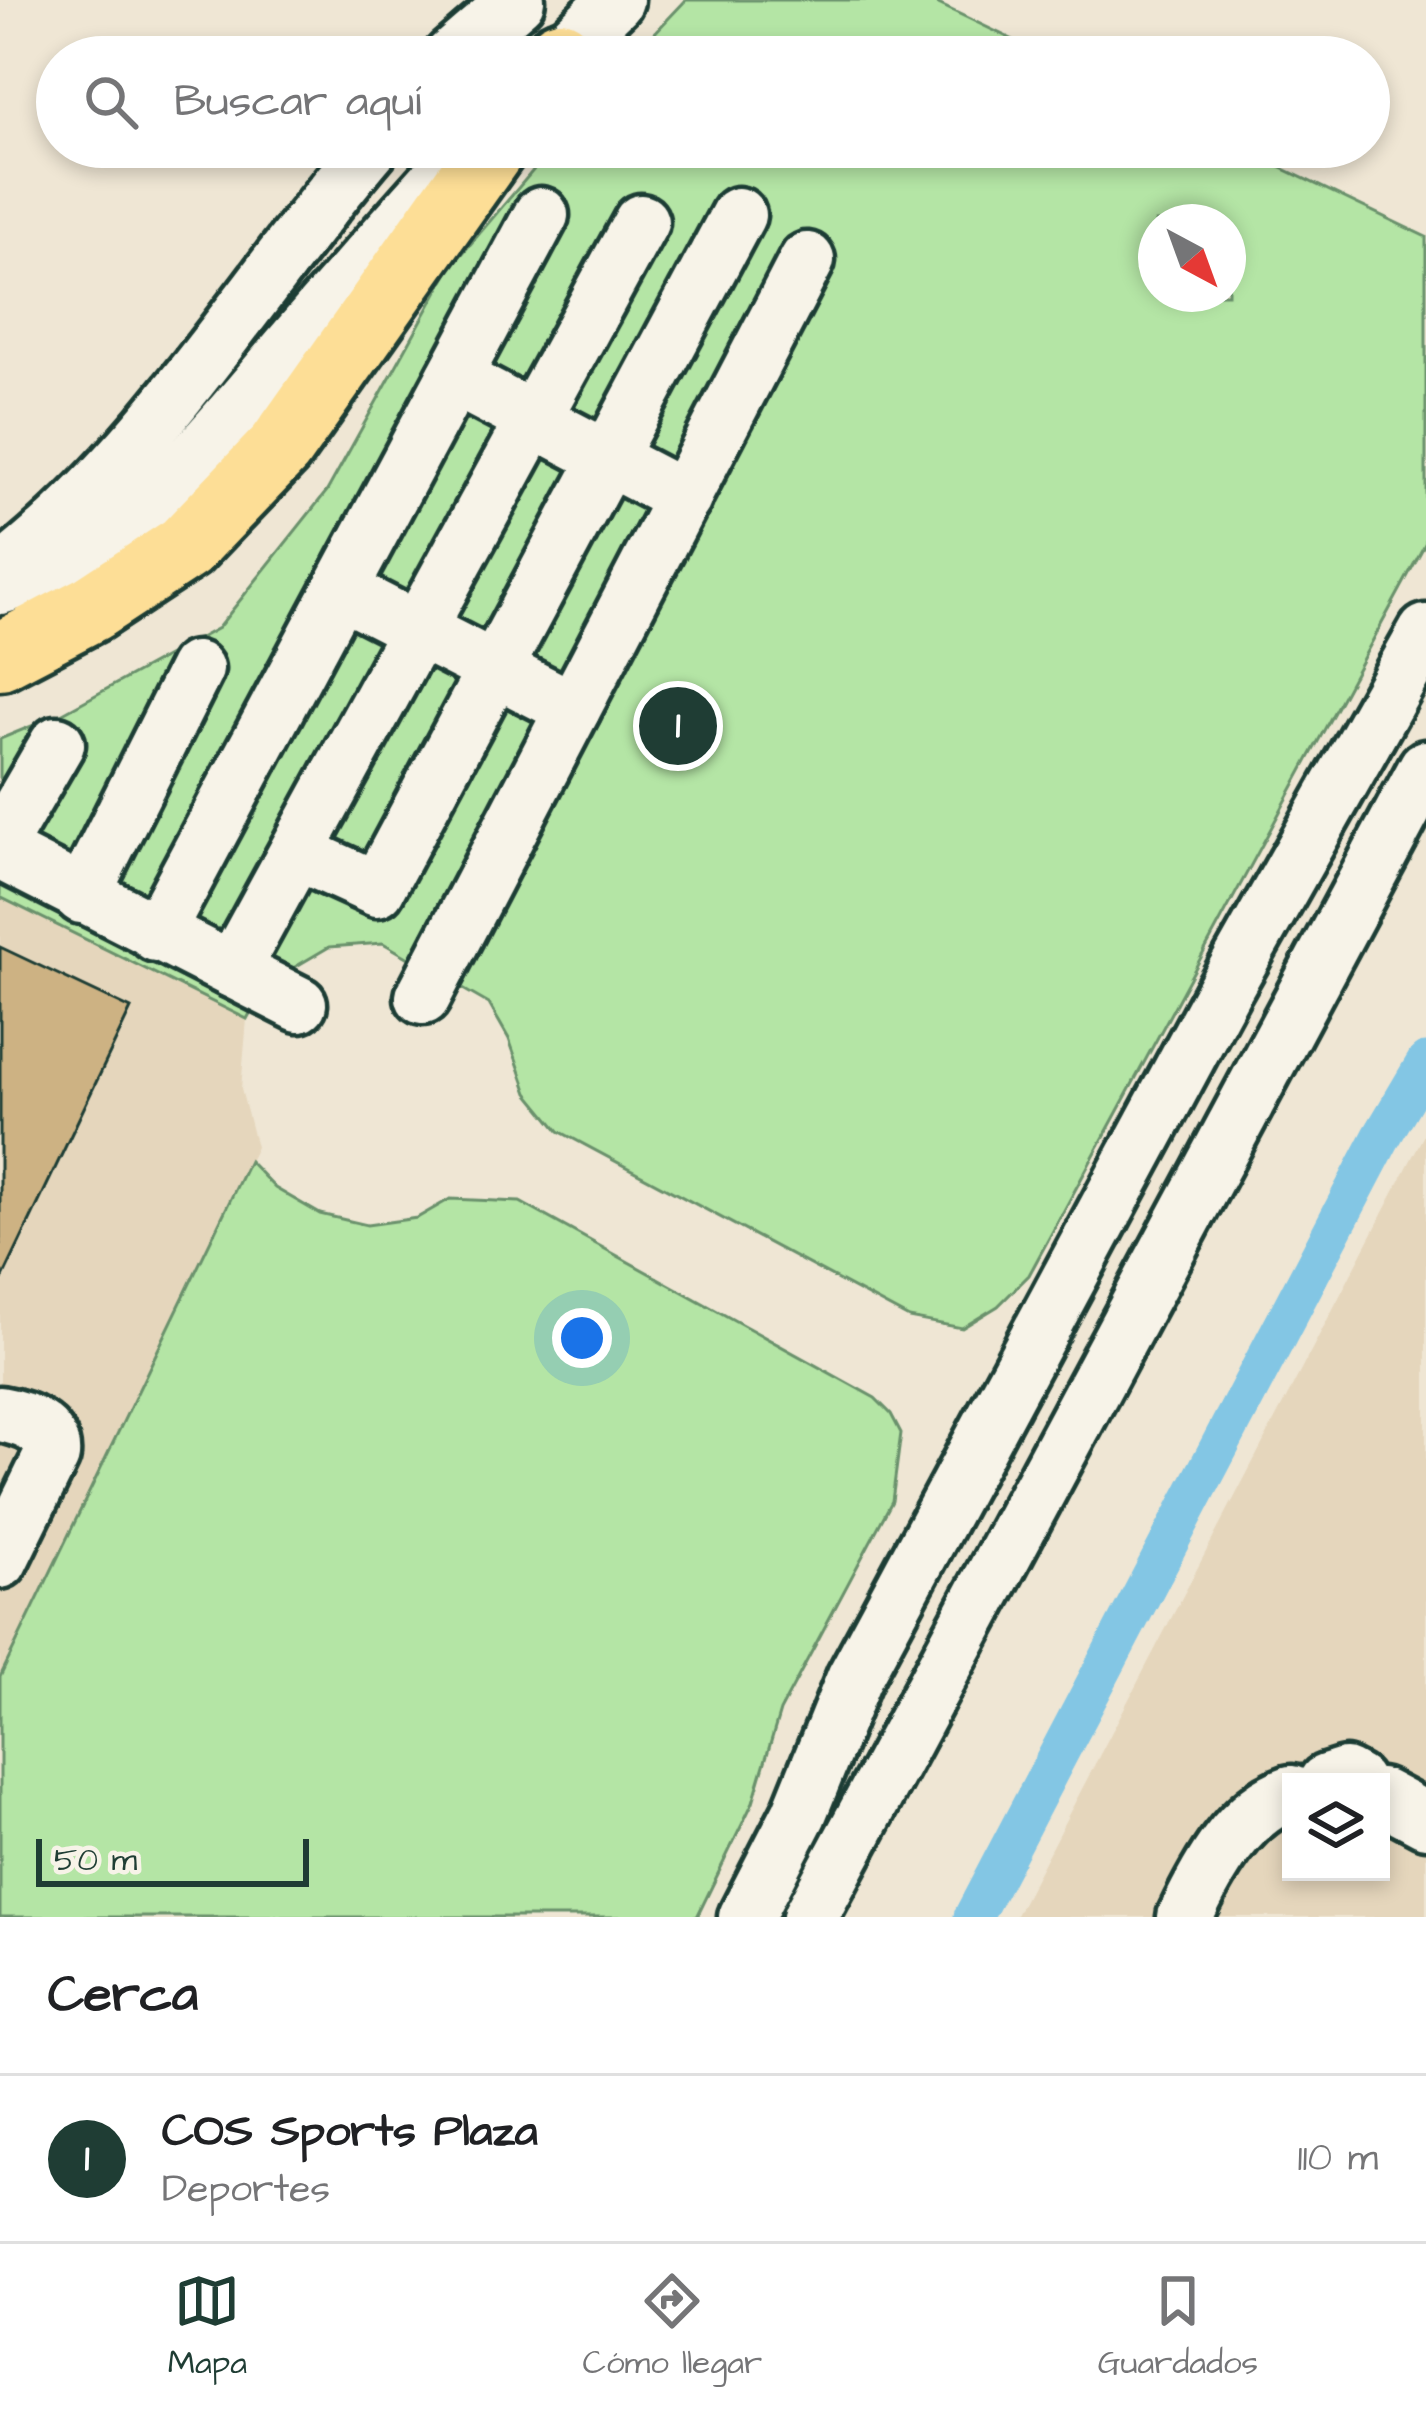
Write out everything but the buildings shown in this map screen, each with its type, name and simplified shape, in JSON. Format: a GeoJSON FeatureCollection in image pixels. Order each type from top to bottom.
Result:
{"type":"FeatureCollection","features":[{"type":"Feature","properties":{"kind":"highway"},"geometry":{"type":"LineString","coordinates":[[0,656],[92,608],[185,547],[280,448],[478,168]]}},
{"type":"Feature","properties":{"kind":"street"},"geometry":{"type":"LineString","coordinates":[[476,36],[518,0]]}},
{"type":"Feature","properties":{"kind":"street"},"geometry":{"type":"LineString","coordinates":[[579,36],[616,0]]}},
{"type":"Feature","properties":{"kind":"street"},"geometry":{"type":"LineString","coordinates":[[0,574],[92,493],[147,431],[354,168]]}},
{"type":"Feature","properties":{"kind":"street"},"geometry":{"type":"LineString","coordinates":[[0,587],[67,562],[134,518],[185,469],[449,168]]}},
{"type":"Feature","properties":{"kind":"street"},"geometry":{"type":"LineString","coordinates":[[156,934],[541,215]]}},
{"type":"Feature","properties":{"kind":"street"},"geometry":{"type":"LineString","coordinates":[[298,853],[376,889],[738,215]]}},
{"type":"Feature","properties":{"kind":"street"},"geometry":{"type":"LineString","coordinates":[[232,970],[641,222]]}},
{"type":"Feature","properties":{"kind":"street"},"geometry":{"type":"LineString","coordinates":[[423,997],[807,260]]}},
{"type":"Feature","properties":{"kind":"street"},"geometry":{"type":"LineString","coordinates":[[454,378],[683,498]]}},
{"type":"Feature","properties":{"kind":"street"},"geometry":{"type":"LineString","coordinates":[[340,590],[573,709]]}},
{"type":"Feature","properties":{"kind":"street"},"geometry":{"type":"LineString","coordinates":[[746,1917],[799,1814],[854,1678],[1223,990],[1426,632]]}},
{"type":"Feature","properties":{"kind":"street"},"geometry":{"type":"LineString","coordinates":[[82,896],[196,669]]}},
{"type":"Feature","properties":{"kind":"street"},"geometry":{"type":"LineString","coordinates":[[0,842],[57,744]]}},
{"type":"Feature","properties":{"kind":"street"},"geometry":{"type":"LineString","coordinates":[[810,1917],[1426,768]]}},
{"type":"Feature","properties":{"kind":"street"},"geometry":{"type":"LineString","coordinates":[[0,852],[298,1004]]}},
{"type":"Feature","properties":{"kind":"street"},"geometry":{"type":"LineString","coordinates":[[0,1414],[47,1433],[53,1443],[52,1455],[0,1561]]}},
{"type":"Feature","properties":{"kind":"street"},"geometry":{"type":"LineString","coordinates":[[1185,1917],[1214,1856],[1282,1796]]}},
{"type":"Feature","properties":{"kind":"street"},"geometry":{"type":"LineString","coordinates":[[1390,1801],[1426,1820]]}},
{"type":"Feature","properties":{"kind":"shaded area"},"geometry":{"type":"Polygon","coordinates":[[[0,897],[247,1019],[241,1089],[256,1147],[0,1677],[0,897]]]}},
{"type":"Feature","properties":{"kind":"shaded area"},"geometry":{"type":"Polygon","coordinates":[[[1426,1131],[1426,1917],[1015,1917],[1426,1131]]]}},
{"type":"Feature","properties":{"kind":"green space"},"geometry":{"type":"Polygon","coordinates":[[[686,0],[930,0],[1005,36],[652,36],[686,0]]]}},
{"type":"Feature","properties":{"kind":"green space"},"geometry":{"type":"Polygon","coordinates":[[[535,168],[1282,168],[1426,237],[1426,542],[1029,1275],[998,1306],[962,1328],[909,1318],[559,1131],[528,1093],[509,1039],[489,1004],[383,943],[329,947],[266,984],[247,1019],[0,897],[0,739],[61,714],[218,628],[327,491],[451,267],[535,168]]]}},
{"type":"Feature","properties":{"kind":"green space"},"geometry":{"type":"Polygon","coordinates":[[[249,1161],[275,1188],[320,1214],[367,1225],[417,1218],[450,1199],[520,1202],[875,1398],[891,1414],[901,1433],[892,1501],[780,1711],[753,1802],[697,1917],[0,1917],[0,1677],[249,1161]]]}},
{"type":"Feature","properties":{"kind":"waterway"},"geometry":{"type":"LineString","coordinates":[[973,1917],[1381,1138],[1426,1062]]}},
{"type":"Feature","properties":{"kind":"place","name":"COS Sports Plaza"},"geometry":{"type":"Point","coordinates":[678,726]}}]}
